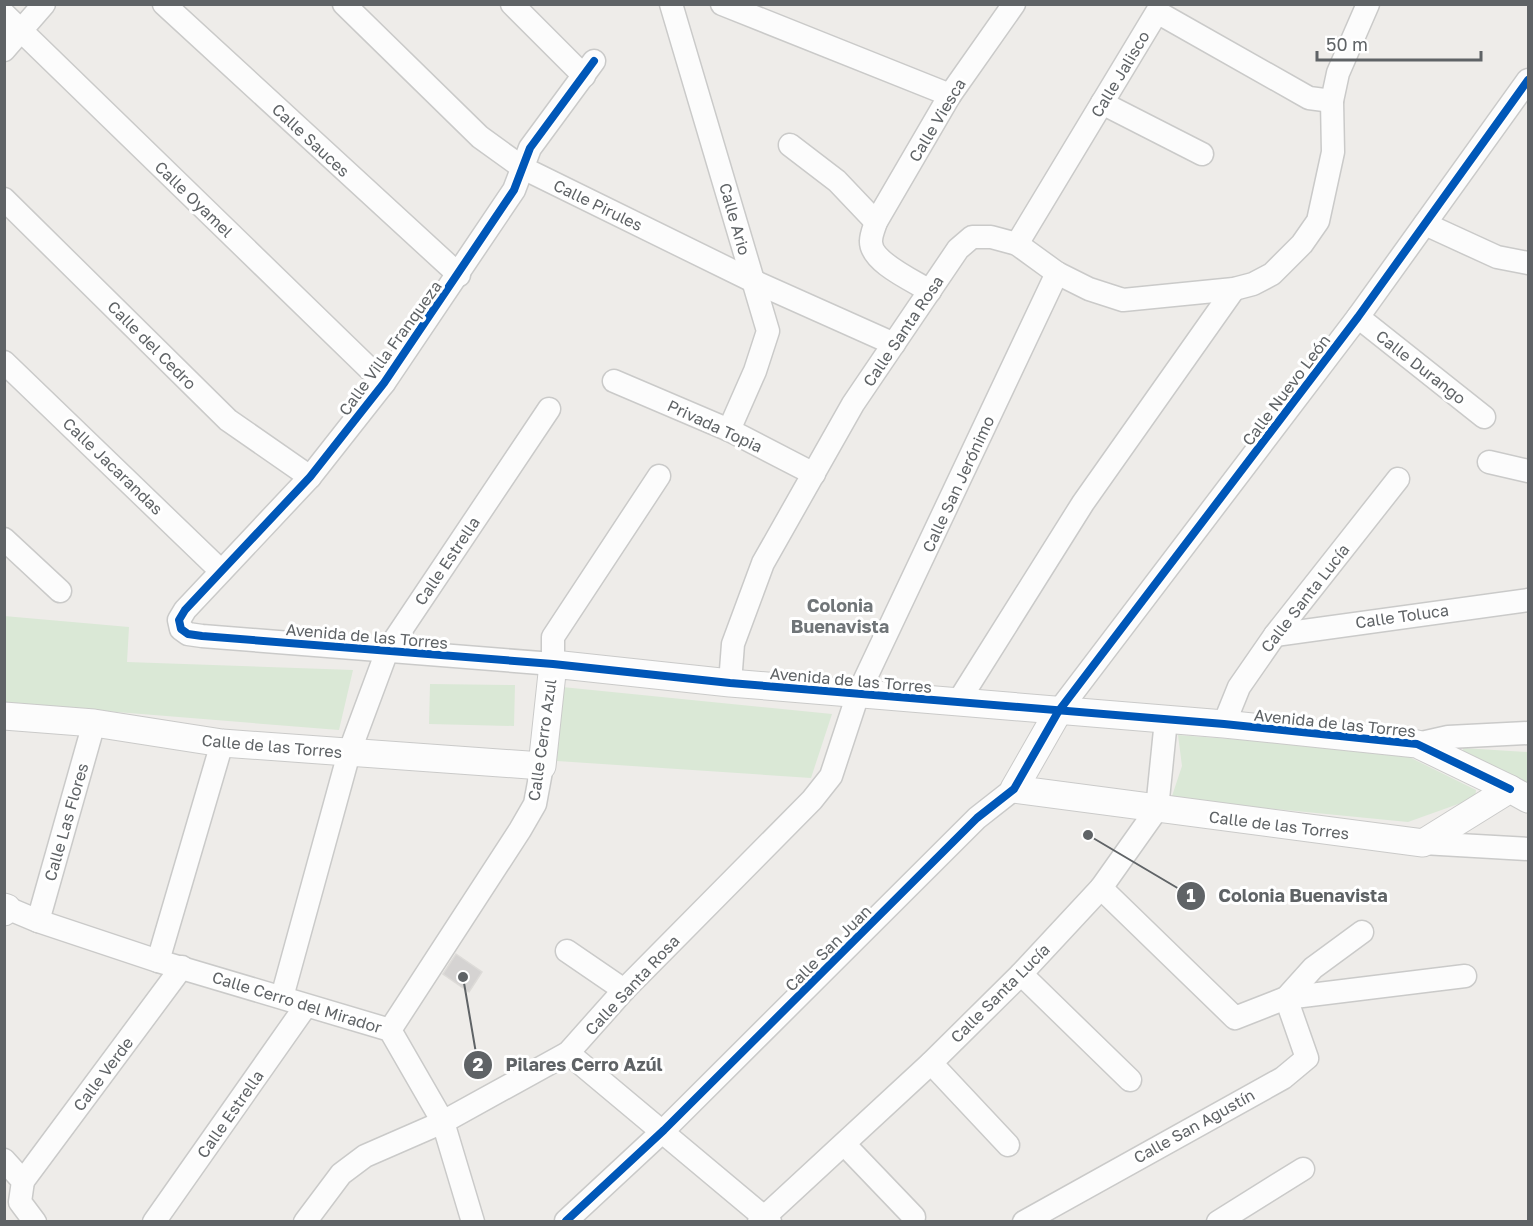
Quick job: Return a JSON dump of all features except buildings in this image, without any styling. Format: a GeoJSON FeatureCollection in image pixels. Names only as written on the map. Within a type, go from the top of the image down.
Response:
{"type":"FeatureCollection","features":[{"type":"Feature","properties":{"kind":"street"},"geometry":{"type":"LineString","coordinates":[[4,51],[44,4]]}},
{"type":"Feature","properties":{"kind":"street","name":"Calle Sauces"},"geometry":{"type":"LineString","coordinates":[[164,4],[459,275]]}},
{"type":"Feature","properties":{"kind":"street","name":"Calle Pirules"},"geometry":{"type":"LineString","coordinates":[[344,4],[480,137],[523,168],[753,281],[894,344]]}},
{"type":"Feature","properties":{"kind":"street","name":"Calle Villa Franqueza"},"geometry":{"type":"LineString","coordinates":[[181,629],[179,620],[185,610],[310,477],[384,383],[459,275],[514,189],[530,148],[589,69],[512,4]]}},
{"type":"Feature","properties":{"kind":"street","name":"Calle Ario"},"geometry":{"type":"LineString","coordinates":[[670,4],[768,331],[756,371],[729,430]]}},
{"type":"Feature","properties":{"kind":"street"},"geometry":{"type":"LineString","coordinates":[[722,4],[950,94]]}},
{"type":"Feature","properties":{"kind":"street","name":"Calle Viesca"},"geometry":{"type":"LineString","coordinates":[[873,232],[950,94],[1014,4]]}},
{"type":"Feature","properties":{"kind":"street","name":"Calle Santa Rosa"},"geometry":{"type":"LineString","coordinates":[[730,683],[733,644],[763,563],[854,404],[958,249],[972,237],[991,237],[1017,244],[1057,273],[1089,289],[1123,300],[1234,289],[1253,284],[1272,274],[1302,244],[1318,221],[1333,152],[1332,101],[1338,73],[1368,4]]}},
{"type":"Feature","properties":{"kind":"street","name":"Calle Jalisco"},"geometry":{"type":"LineString","coordinates":[[1017,244],[1102,103],[1153,8],[1309,98],[1332,101]]}},
{"type":"Feature","properties":{"kind":"street","name":"Calle Oyamel"},"geometry":{"type":"LineString","coordinates":[[4,14],[384,383]]}},
{"type":"Feature","properties":{"kind":"street","name":"Calle Nuevo León"},"geometry":{"type":"LineString","coordinates":[[1058,712],[1358,317],[1528,80]]}},
{"type":"Feature","properties":{"kind":"street"},"geometry":{"type":"LineString","coordinates":[[1102,103],[1203,154]]}},
{"type":"Feature","properties":{"kind":"street"},"geometry":{"type":"LineString","coordinates":[[790,145],[837,181],[873,232],[873,252],[887,265],[930,291]]}},
{"type":"Feature","properties":{"kind":"street","name":"Calle del Cedro"},"geometry":{"type":"LineString","coordinates":[[4,199],[228,420],[310,477]]}},
{"type":"Feature","properties":{"kind":"street"},"geometry":{"type":"LineString","coordinates":[[1425,224],[1497,257],[1528,262]]}},
{"type":"Feature","properties":{"kind":"street","name":"Calle San Jerónimo"},"geometry":{"type":"LineString","coordinates":[[858,694],[1057,273]]}},
{"type":"Feature","properties":{"kind":"street"},"geometry":{"type":"LineString","coordinates":[[958,702],[1083,503],[1234,289]]}},
{"type":"Feature","properties":{"kind":"street","name":"Calle Durango"},"geometry":{"type":"LineString","coordinates":[[1358,317],[1484,417]]}},
{"type":"Feature","properties":{"kind":"street","name":"Calle Jacarandas"},"geometry":{"type":"LineString","coordinates":[[4,362],[221,571]]}},
{"type":"Feature","properties":{"kind":"street","name":"Privada Topia"},"geometry":{"type":"LineString","coordinates":[[614,381],[729,430],[814,474]]}},
{"type":"Feature","properties":{"kind":"street","name":"Calle Estrella"},"geometry":{"type":"LineString","coordinates":[[282,997],[349,753],[387,651],[549,409]]}},
{"type":"Feature","properties":{"kind":"street"},"geometry":{"type":"LineString","coordinates":[[1489,462],[1528,471]]}},
{"type":"Feature","properties":{"kind":"street","name":"Calle Cerro Azul"},"geometry":{"type":"LineString","coordinates":[[390,1030],[535,804],[542,765],[553,664],[553,638],[562,620],[659,476]]}},
{"type":"Feature","properties":{"kind":"street","name":"Calle Santa Lucía"},"geometry":{"type":"LineString","coordinates":[[1224,724],[1239,687],[1275,635],[1398,479]]}},
{"type":"Feature","properties":{"kind":"street"},"geometry":{"type":"LineString","coordinates":[[4,539],[60,591]]}},
{"type":"Feature","properties":{"kind":"street","name":"Calle Toluca"},"geometry":{"type":"LineString","coordinates":[[1275,635],[1528,600]]}},
{"type":"Feature","properties":{"kind":"street","name":"Avenida de las Torres"},"geometry":{"type":"LineString","coordinates":[[181,629],[188,634],[202,636],[553,664],[730,683],[1224,724],[1417,744],[1448,737],[1528,733]]}},
{"type":"Feature","properties":{"kind":"street","name":"Calle Santa Rosa"},"geometry":{"type":"LineString","coordinates":[[305,1221],[341,1174],[365,1156],[443,1122],[568,1053],[624,990],[812,800],[831,776],[858,694]]}},
{"type":"Feature","properties":{"kind":"street"},"geometry":{"type":"LineString","coordinates":[[1014,789],[1058,712]]}},
{"type":"Feature","properties":{"kind":"street","name":"Calle de las Torres"},"geometry":{"type":"LineString","coordinates":[[4,716],[94,723],[222,743],[542,765]]}},
{"type":"Feature","properties":{"kind":"street","name":"Calle Santa Lucía"},"geometry":{"type":"LineString","coordinates":[[764,1220],[931,1063],[1021,974],[1101,888],[1157,809],[1166,720]]}},
{"type":"Feature","properties":{"kind":"street","name":"Calle Las Flores"},"geometry":{"type":"LineString","coordinates":[[38,921],[94,723]]}},
{"type":"Feature","properties":{"kind":"street"},"geometry":{"type":"LineString","coordinates":[[158,961],[222,743]]}},
{"type":"Feature","properties":{"kind":"street","name":"Avenida de las Torres"},"geometry":{"type":"LineString","coordinates":[[1417,744],[1519,794]]}},
{"type":"Feature","properties":{"kind":"street","name":"Calle de las Torres"},"geometry":{"type":"LineString","coordinates":[[1014,789],[1423,843]]}},
{"type":"Feature","properties":{"kind":"street","name":"Calle San Juan"},"geometry":{"type":"LineString","coordinates":[[664,1130],[977,818],[1014,789]]}},
{"type":"Feature","properties":{"kind":"street"},"geometry":{"type":"LineString","coordinates":[[1423,843],[1519,794]]}},
{"type":"Feature","properties":{"kind":"street"},"geometry":{"type":"LineString","coordinates":[[1423,843],[1528,849]]}},
{"type":"Feature","properties":{"kind":"street"},"geometry":{"type":"LineString","coordinates":[[1101,888],[1235,1018],[1286,998],[1465,976]]}},
{"type":"Feature","properties":{"kind":"street","name":"Calle Cerro del Mirador"},"geometry":{"type":"LineString","coordinates":[[5,909],[158,961],[390,1030],[443,1122],[473,1221]]}},
{"type":"Feature","properties":{"kind":"street"},"geometry":{"type":"LineString","coordinates":[[1286,998],[1313,968],[1362,932]]}},
{"type":"Feature","properties":{"kind":"street"},"geometry":{"type":"LineString","coordinates":[[567,951],[624,990]]}},
{"type":"Feature","properties":{"kind":"street","name":"Calle Verde"},"geometry":{"type":"LineString","coordinates":[[23,1181],[182,967]]}},
{"type":"Feature","properties":{"kind":"street"},"geometry":{"type":"LineString","coordinates":[[1021,974],[1130,1080]]}},
{"type":"Feature","properties":{"kind":"street","name":"Calle San Agustín"},"geometry":{"type":"LineString","coordinates":[[1024,1221],[1282,1078],[1307,1058],[1286,998]]}},
{"type":"Feature","properties":{"kind":"street","name":"Calle Estrella"},"geometry":{"type":"LineString","coordinates":[[154,1221],[305,1006]]}},
{"type":"Feature","properties":{"kind":"street"},"geometry":{"type":"LineString","coordinates":[[568,1053],[664,1130],[764,1220]]}},
{"type":"Feature","properties":{"kind":"street"},"geometry":{"type":"LineString","coordinates":[[931,1063],[1008,1145]]}},
{"type":"Feature","properties":{"kind":"street"},"geometry":{"type":"LineString","coordinates":[[566,1221],[664,1130]]}},
{"type":"Feature","properties":{"kind":"street"},"geometry":{"type":"LineString","coordinates":[[845,1145],[914,1217]]}},
{"type":"Feature","properties":{"kind":"street"},"geometry":{"type":"LineString","coordinates":[[4,1160],[23,1181],[20,1202],[34,1221]]}},
{"type":"Feature","properties":{"kind":"street"},"geometry":{"type":"LineString","coordinates":[[1218,1221],[1303,1169]]}},
{"type":"Feature","properties":{"kind":"street"},"geometry":{"type":"LineString","coordinates":[[322,1198],[328,1221]]}},
{"type":"Feature","properties":{"kind":"green space"},"geometry":{"type":"Polygon","coordinates":[[[4,616],[129,627],[127,662],[353,670],[339,730],[5,703],[4,616]]]}},
{"type":"Feature","properties":{"kind":"green space"},"geometry":{"type":"Polygon","coordinates":[[[430,684],[515,685],[514,726],[429,724],[430,684]]]}},
{"type":"Feature","properties":{"kind":"green space"},"geometry":{"type":"Polygon","coordinates":[[[562,687],[832,714],[811,778],[557,761],[562,687]]]}},
{"type":"Feature","properties":{"kind":"green space"},"geometry":{"type":"Polygon","coordinates":[[[1178,735],[1399,752],[1476,790],[1475,798],[1408,822],[1171,799],[1182,766],[1178,735]]]}},
{"type":"Feature","properties":{"kind":"green space"},"geometry":{"type":"Polygon","coordinates":[[[1463,748],[1528,752],[1528,790],[1464,759],[1463,748]]]}},
{"type":"Feature","properties":{"kind":"cycle path"},"geometry":{"type":"LineString","coordinates":[[594,61],[530,148],[514,190],[384,383],[310,477],[185,610],[179,620],[181,629],[188,634],[202,636],[553,664],[730,683],[1224,724],[1417,744],[1510,789]]}},
{"type":"Feature","properties":{"kind":"cycle path"},"geometry":{"type":"LineString","coordinates":[[566,1221],[664,1130],[977,818],[1014,789],[1058,712],[1358,317],[1528,80]]}},
{"type":"Feature","properties":{"kind":"place","name":"Colonia Buenavista"},"geometry":{"type":"Point","coordinates":[1088,835]}},
{"type":"Feature","properties":{"kind":"place","name":"Pilares Cerro Azúl"},"geometry":{"type":"Point","coordinates":[463,977]}},
{"type":"Feature","properties":{"kind":"district","name":"Colonia Buenavista"},"geometry":{"type":"Point","coordinates":[840,616]}}]}
